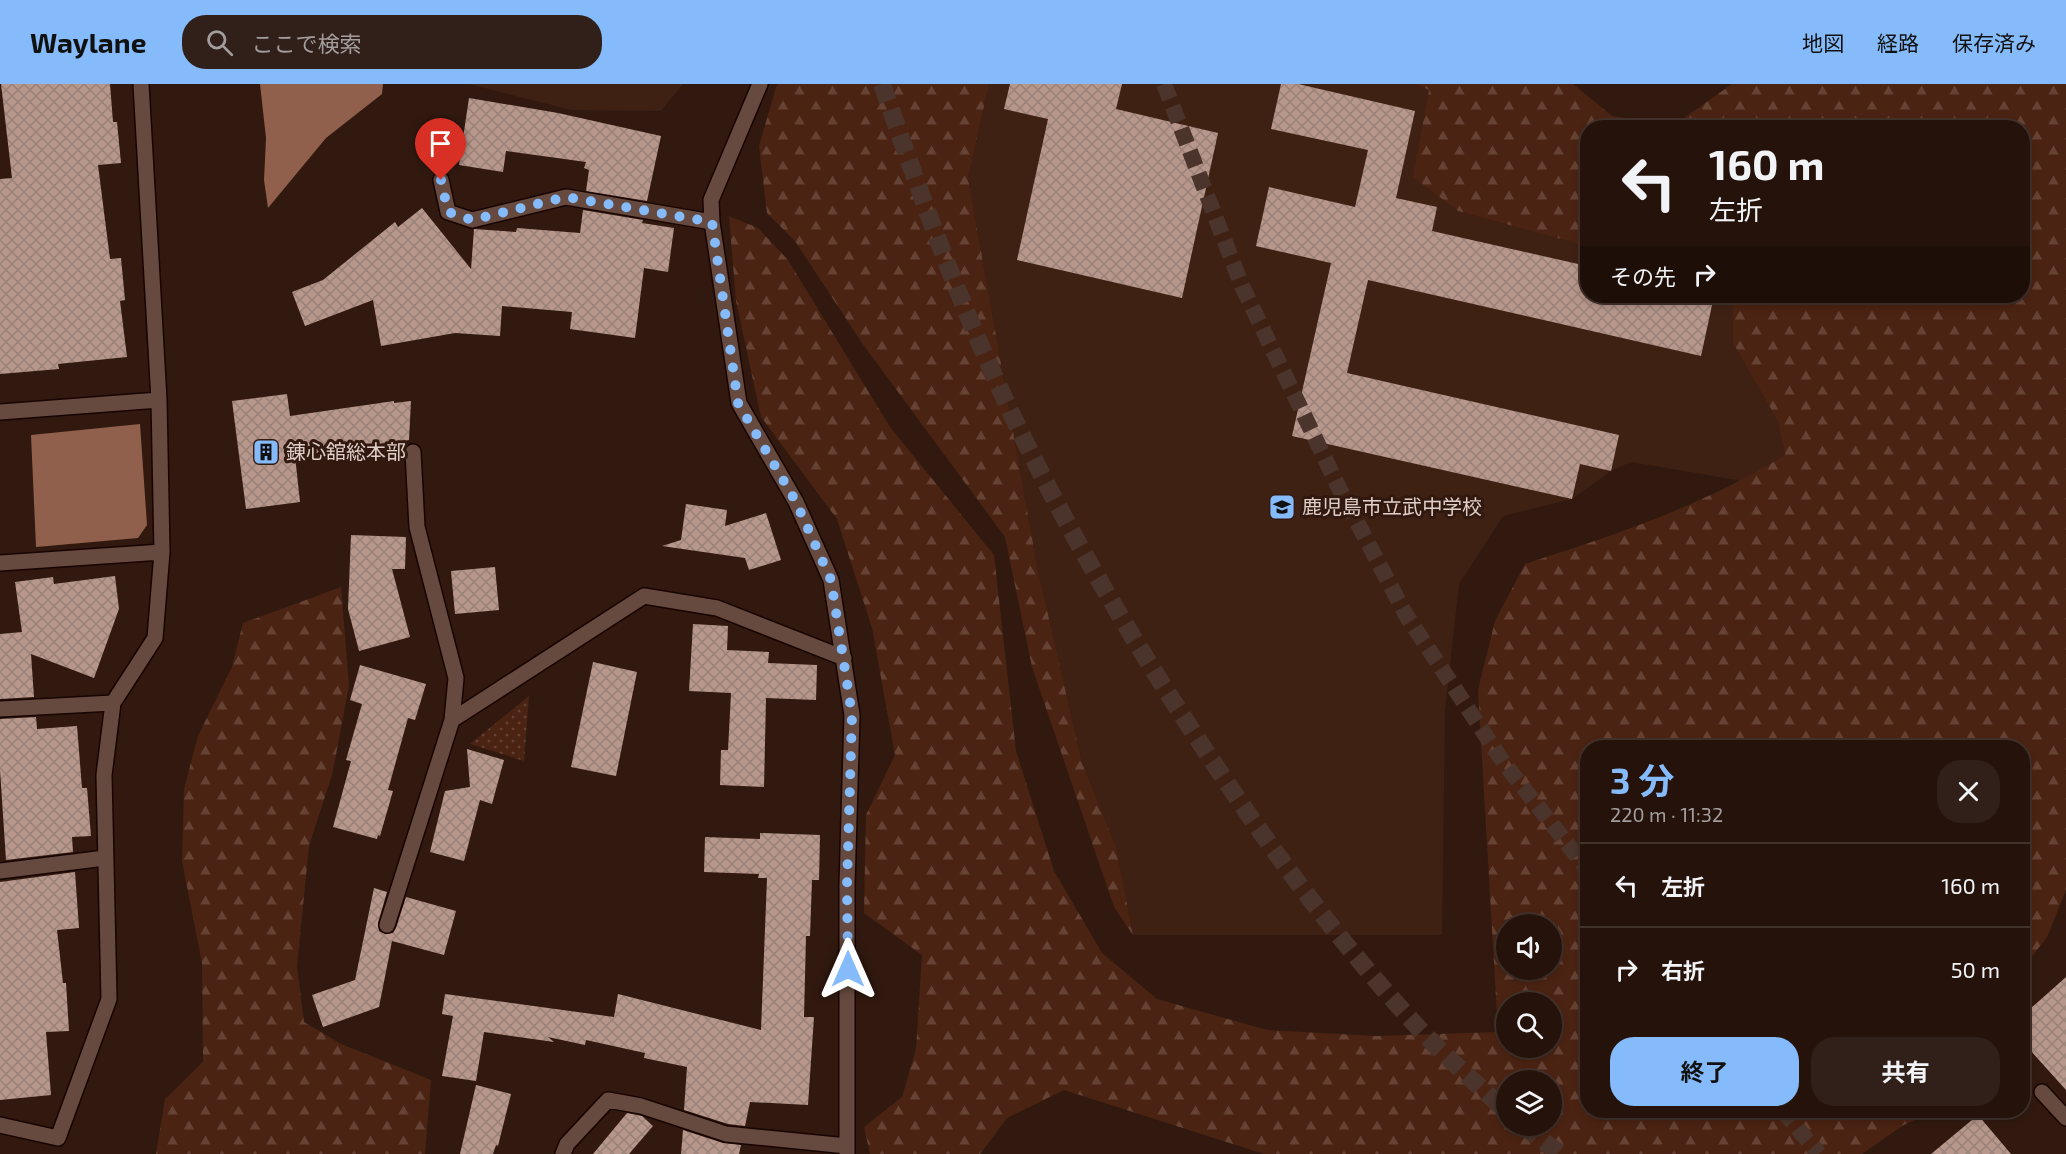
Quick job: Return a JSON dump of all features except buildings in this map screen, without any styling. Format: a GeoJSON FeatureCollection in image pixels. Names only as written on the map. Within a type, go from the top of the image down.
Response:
{"type":"FeatureCollection","features":[{"type":"Feature","properties":{"kind":"street"},"geometry":{"type":"LineString","coordinates":[[0,1125],[58,1138],[109,999],[104,775],[113,703],[155,638],[162,552],[159,400],[141,84]]}},
{"type":"Feature","properties":{"kind":"street"},"geometry":{"type":"LineString","coordinates":[[563,1154],[567,1144],[608,1100],[641,1106],[726,1134],[847,1150],[847,885],[852,715],[844,658],[831,580],[796,502],[738,403],[712,222],[711,200],[760,84]]}},
{"type":"Feature","properties":{"kind":"street"},"geometry":{"type":"LineString","coordinates":[[441,180],[448,212],[472,220],[566,197],[712,222]]}},
{"type":"Feature","properties":{"kind":"street"},"geometry":{"type":"LineString","coordinates":[[0,412],[159,400]]}},
{"type":"Feature","properties":{"kind":"street"},"geometry":{"type":"LineString","coordinates":[[387,925],[452,720],[456,678],[417,527],[412,452]]}},
{"type":"Feature","properties":{"kind":"street"},"geometry":{"type":"LineString","coordinates":[[0,563],[162,552]]}},
{"type":"Feature","properties":{"kind":"street"},"geometry":{"type":"LineString","coordinates":[[452,720],[644,596],[717,608],[844,658]]}},
{"type":"Feature","properties":{"kind":"street"},"geometry":{"type":"LineString","coordinates":[[0,709],[113,703]]}},
{"type":"Feature","properties":{"kind":"street"},"geometry":{"type":"LineString","coordinates":[[0,872],[105,858]]}},
{"type":"Feature","properties":{"kind":"street"},"geometry":{"type":"LineString","coordinates":[[2042,1092],[2066,1118]]}},
{"type":"Feature","properties":{"kind":"shaded area"},"geometry":{"type":"Polygon","coordinates":[[[260,84],[383,84],[382,94],[326,138],[268,208],[264,180],[266,138],[260,84]]]}},
{"type":"Feature","properties":{"kind":"shaded area"},"geometry":{"type":"Polygon","coordinates":[[[469,84],[683,84],[661,111],[571,110],[469,84]]]}},
{"type":"Feature","properties":{"kind":"shaded area","name":"鹿児島市立武中学校"},"geometry":{"type":"Polygon","coordinates":[[[989,84],[1415,84],[1429,90],[1413,177],[1458,211],[1580,244],[1580,303],[1732,303],[1733,343],[1778,421],[1785,455],[1743,481],[1631,462],[1611,471],[1572,499],[1503,516],[1459,584],[1445,710],[1442,935],[1133,935],[1116,847],[1082,763],[1037,566],[968,178],[989,84]]]}},
{"type":"Feature","properties":{"kind":"shaded area"},"geometry":{"type":"Polygon","coordinates":[[[140,424],[147,525],[138,538],[36,547],[31,435],[140,424]]]}},
{"type":"Feature","properties":{"kind":"green space"},"geometry":{"type":"Polygon","coordinates":[[[777,84],[989,84],[968,178],[1037,566],[1082,763],[1116,847],[1133,935],[1114,907],[1032,667],[1005,537],[862,343],[795,241],[767,213],[759,146],[777,84]]]}},
{"type":"Feature","properties":{"kind":"green space"},"geometry":{"type":"Polygon","coordinates":[[[1415,84],[1573,84],[1612,116],[1640,120],[1580,120],[1580,244],[1458,211],[1413,177],[1429,90],[1415,84]]]}},
{"type":"Feature","properties":{"kind":"green space"},"geometry":{"type":"Polygon","coordinates":[[[1732,84],[2066,84],[2066,890],[2047,937],[2030,959],[2030,740],[1580,740],[1580,1118],[1918,1118],[1902,1126],[1862,1154],[1264,1154],[1064,1090],[1007,1118],[980,1154],[870,1154],[864,1127],[902,1097],[916,1049],[922,955],[864,913],[866,815],[895,755],[872,628],[837,519],[761,417],[736,301],[729,216],[758,228],[788,260],[890,427],[994,555],[1016,751],[1054,871],[1102,953],[1157,999],[1267,1030],[1376,1036],[1496,1032],[1496,1058],[1562,1058],[1562,992],[1496,992],[1496,998],[1478,690],[1495,621],[1525,564],[1626,530],[1691,504],[1755,473],[1785,455],[1778,421],[1733,343],[1732,303],[2030,303],[2030,120],[1681,120],[1732,84]]]}},
{"type":"Feature","properties":{"kind":"green space"},"geometry":{"type":"Polygon","coordinates":[[[341,587],[349,686],[332,775],[309,846],[297,966],[304,1022],[341,1044],[431,1080],[425,1154],[156,1154],[165,1099],[203,1062],[202,963],[182,861],[184,789],[198,736],[232,667],[243,623],[341,587]]]}},
{"type":"Feature","properties":{"kind":"green space"},"geometry":{"type":"Polygon","coordinates":[[[529,696],[524,761],[470,744],[529,696]]]}},
{"type":"Feature","properties":{"kind":"tunnel"},"geometry":{"type":"LineString","coordinates":[[882,84],[950,271],[996,380],[1065,519],[1143,654],[1249,814],[1327,921],[1424,1034],[1496,1102]]}},
{"type":"Feature","properties":{"kind":"tunnel"},"geometry":{"type":"LineString","coordinates":[[1164,84],[1242,286],[1340,490],[1406,615],[1504,763],[1580,860]]}},
{"type":"Feature","properties":{"kind":"tunnel"},"geometry":{"type":"LineString","coordinates":[[1789,1118],[1819,1154]]}},
{"type":"Feature","properties":{"kind":"tunnel"},"geometry":{"type":"LineString","coordinates":[[1537,1136],[1560,1154]]}},
{"type":"Feature","properties":{"kind":"place","name":"錬心舘総本部"},"geometry":{"type":"Point","coordinates":[266,452]}},
{"type":"Feature","properties":{"kind":"place","name":"鹿児島市立武中学校"},"geometry":{"type":"Point","coordinates":[1282,507]}},
{"type":"Feature","properties":{"kind":"route"},"geometry":{"type":"LineString","coordinates":[[441,180],[448,212],[472,220],[566,197],[712,222],[738,403],[796,502],[831,580],[852,715],[847,885],[848,969]]}}]}
